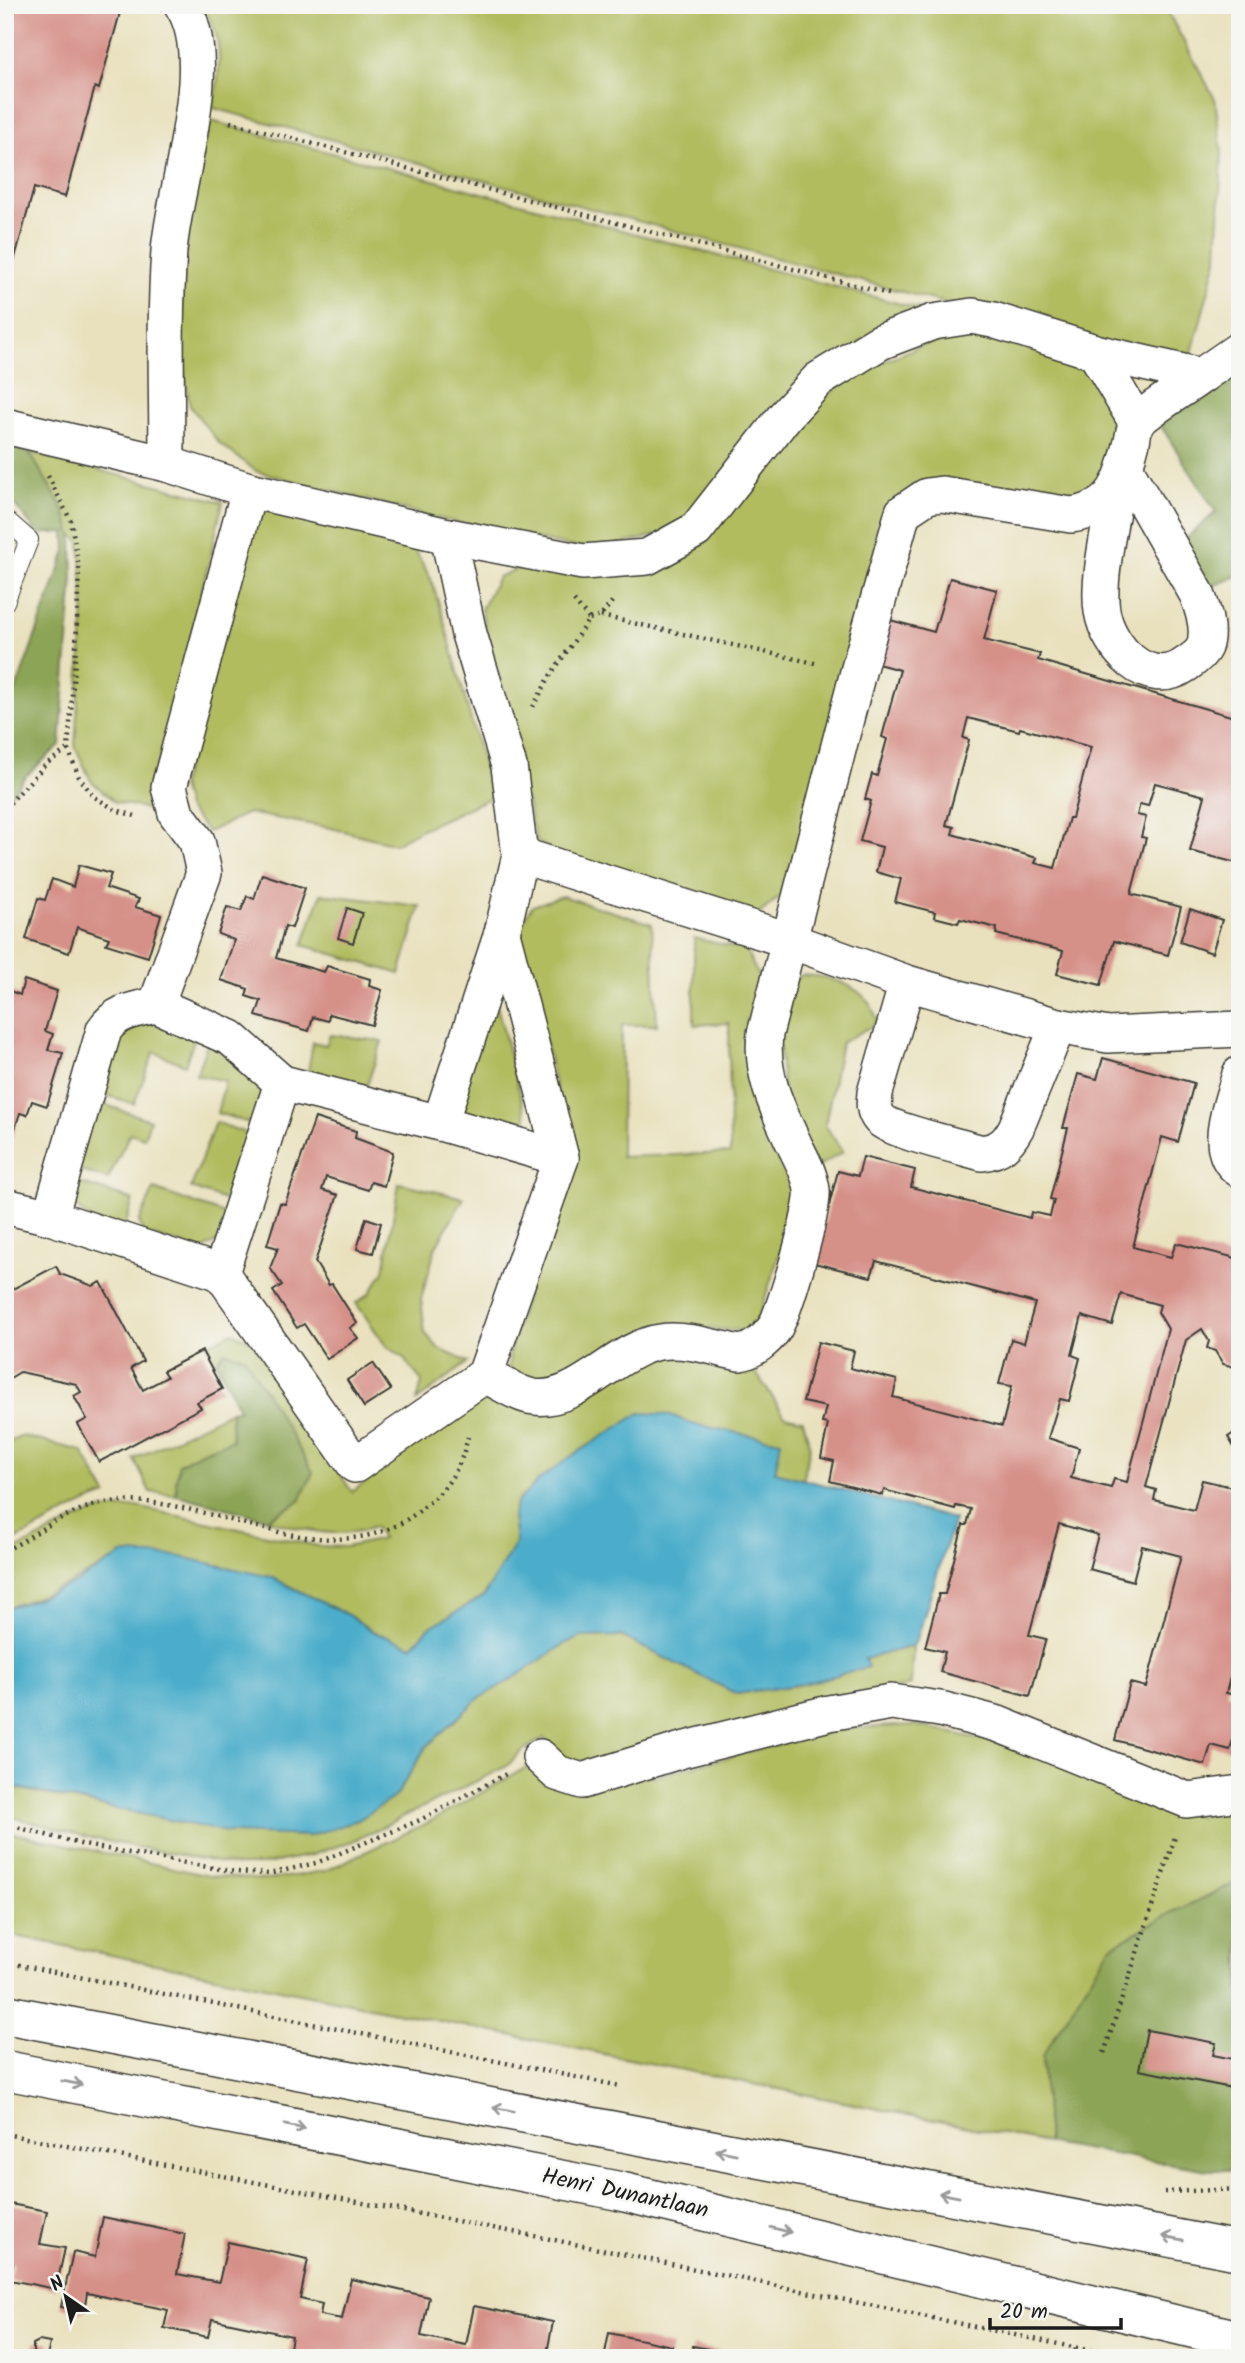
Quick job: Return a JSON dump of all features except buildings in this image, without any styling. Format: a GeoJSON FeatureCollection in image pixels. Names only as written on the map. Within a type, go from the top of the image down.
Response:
{"type":"FeatureCollection","features":[{"type":"Feature","properties":{"kind":"main road"},"geometry":{"type":"LineString","coordinates":[[5,2014],[1240,2251]]}},
{"type":"Feature","properties":{"kind":"main road","name":"Henri Dunantlaan"},"geometry":{"type":"LineString","coordinates":[[5,2070],[619,2191],[1240,2340]]}},
{"type":"Feature","properties":{"kind":"street"},"geometry":{"type":"LineString","coordinates":[[167,464],[169,249],[192,112],[196,58],[187,13],[181,5]]}},
{"type":"Feature","properties":{"kind":"street"},"geometry":{"type":"LineString","coordinates":[[14,428],[167,464],[249,490],[448,536],[583,562],[647,557],[696,530],[785,416],[818,380],[880,342],[933,322],[972,316],[993,320],[1095,352],[1201,376]]}},
{"type":"Feature","properties":{"kind":"street"},"geometry":{"type":"LineString","coordinates":[[1120,481],[1197,594],[1205,616],[1203,648],[1193,659],[1169,673],[1144,669],[1132,662],[1115,645],[1107,632],[1101,590],[1120,481],[1137,423],[1240,349]]}},
{"type":"Feature","properties":{"kind":"street"},"geometry":{"type":"LineString","coordinates":[[1095,352],[1137,423]]}},
{"type":"Feature","properties":{"kind":"street"},"geometry":{"type":"LineString","coordinates":[[485,1375],[533,1397],[551,1397],[575,1387],[636,1349],[676,1340],[740,1353],[748,1352],[776,1327],[810,1220],[813,1194],[805,1165],[778,1109],[765,1069],[763,1051],[788,940],[897,526],[903,512],[914,504],[927,496],[942,494],[1071,515],[1085,513],[1096,509],[1120,481]]}},
{"type":"Feature","properties":{"kind":"street"},"geometry":{"type":"LineString","coordinates":[[156,1005],[204,873],[197,841],[176,813],[169,787],[174,760],[249,490]]}},
{"type":"Feature","properties":{"kind":"street"},"geometry":{"type":"LineString","coordinates":[[440,1123],[502,933],[520,855],[509,766],[469,634],[448,536]]}},
{"type":"Feature","properties":{"kind":"street"},"geometry":{"type":"LineString","coordinates":[[520,855],[788,940],[907,983],[1058,1026],[1108,1035],[1240,1029]]}},
{"type":"Feature","properties":{"kind":"street"},"geometry":{"type":"LineString","coordinates":[[5,1206],[50,1217],[221,1273],[355,1465],[485,1375],[561,1158],[502,933]]}},
{"type":"Feature","properties":{"kind":"street"},"geometry":{"type":"LineString","coordinates":[[907,983],[875,1093],[874,1110],[882,1121],[896,1128],[982,1153],[996,1151],[1008,1143],[1058,1026]]}},
{"type":"Feature","properties":{"kind":"street"},"geometry":{"type":"LineString","coordinates":[[50,1217],[104,1030],[111,1019],[123,1012],[156,1005],[231,1038],[282,1083],[440,1123],[561,1158]]}},
{"type":"Feature","properties":{"kind":"street"},"geometry":{"type":"LineString","coordinates":[[1240,1074],[1224,1134],[1228,1155],[1240,1170]]}},
{"type":"Feature","properties":{"kind":"street"},"geometry":{"type":"LineString","coordinates":[[221,1273],[282,1083]]}},
{"type":"Feature","properties":{"kind":"street"},"geometry":{"type":"LineString","coordinates":[[540,1757],[557,1773],[582,1781],[695,1746],[829,1713],[891,1702],[940,1709],[998,1724],[1187,1800],[1240,1793]]}},
{"type":"Feature","properties":{"kind":"lane"},"geometry":{"type":"LineString","coordinates":[[5,519],[29,540],[5,602]]}},
{"type":"Feature","properties":{"kind":"path"},"geometry":{"type":"LineString","coordinates":[[192,112],[891,295]]}},
{"type":"Feature","properties":{"kind":"path"},"geometry":{"type":"LineString","coordinates":[[14,428],[71,521],[79,568],[68,749],[79,777],[93,796],[116,810],[158,820],[176,813]]}},
{"type":"Feature","properties":{"kind":"path"},"geometry":{"type":"LineString","coordinates":[[601,616],[647,557]]}},
{"type":"Feature","properties":{"kind":"path"},"geometry":{"type":"LineString","coordinates":[[509,766],[525,722],[550,676],[589,619],[601,616],[858,672]]}},
{"type":"Feature","properties":{"kind":"path"},"geometry":{"type":"LineString","coordinates":[[5,808],[46,764],[68,749]]}},
{"type":"Feature","properties":{"kind":"path"},"geometry":{"type":"LineString","coordinates":[[5,1550],[64,1516],[93,1505],[125,1501],[160,1503],[290,1534],[339,1541],[391,1530],[416,1514],[444,1490],[462,1462],[485,1375]]}},
{"type":"Feature","properties":{"kind":"path"},"geometry":{"type":"LineString","coordinates":[[5,1824],[84,1845],[236,1872],[269,1874],[316,1863],[420,1819],[540,1757]]}},
{"type":"Feature","properties":{"kind":"path"},"geometry":{"type":"LineString","coordinates":[[1104,2053],[1187,1800]]}},
{"type":"Feature","properties":{"kind":"path"},"geometry":{"type":"LineString","coordinates":[[5,1962],[629,2088]]}},
{"type":"Feature","properties":{"kind":"path"},"geometry":{"type":"LineString","coordinates":[[5,2134],[550,2239],[1100,2353]]}},
{"type":"Feature","properties":{"kind":"path"},"geometry":{"type":"LineString","coordinates":[[1156,2192],[1240,2189]]}},
{"type":"Feature","properties":{"kind":"path"},"geometry":{"type":"LineString","coordinates":[[1075,2347],[1080,2358]]}},
{"type":"Feature","properties":{"kind":"green space"},"geometry":{"type":"Polygon","coordinates":[[[201,5],[1164,5],[1215,99],[1222,154],[1217,259],[1189,364],[952,305],[213,108],[219,67],[218,42],[201,5]]]}},
{"type":"Feature","properties":{"kind":"green space"},"geometry":{"type":"Polygon","coordinates":[[[211,121],[934,313],[861,341],[674,531],[592,551],[441,519],[256,471],[219,443],[190,406],[180,351],[183,273],[196,172],[211,121]]]}},
{"type":"Feature","properties":{"kind":"green space"},"geometry":{"type":"Polygon","coordinates":[[[983,329],[1095,368],[1122,432],[1103,488],[1056,505],[912,486],[790,888],[758,915],[557,853],[536,841],[481,609],[498,577],[519,568],[566,574],[650,565],[801,418],[854,374],[920,346],[983,329]]]}},
{"type":"Feature","properties":{"kind":"green space"},"geometry":{"type":"Polygon","coordinates":[[[1240,370],[1240,575],[1210,587],[1180,544],[1216,512],[1159,423],[1240,370]]]}},
{"type":"Feature","properties":{"kind":"green space"},"geometry":{"type":"Polygon","coordinates":[[[5,445],[29,452],[64,510],[72,535],[73,578],[60,745],[25,777],[5,802],[5,720],[66,551],[65,532],[38,534],[5,493],[5,445]]]}},
{"type":"Feature","properties":{"kind":"green space"},"geometry":{"type":"Polygon","coordinates":[[[29,452],[223,502],[175,706],[147,809],[115,802],[91,781],[75,746],[84,609],[80,542],[72,535],[64,510],[29,452]]]}},
{"type":"Feature","properties":{"kind":"green space"},"geometry":{"type":"Polygon","coordinates":[[[268,509],[411,543],[431,579],[492,797],[395,844],[331,828],[248,813],[208,832],[187,808],[181,786],[249,524],[268,509]]]}},
{"type":"Feature","properties":{"kind":"green space"},"geometry":{"type":"Polygon","coordinates":[[[321,894],[420,906],[400,974],[303,945],[321,894]]]}},
{"type":"Feature","properties":{"kind":"green space"},"geometry":{"type":"Polygon","coordinates":[[[562,896],[652,924],[657,1025],[622,1025],[621,1157],[730,1153],[729,1023],[694,1025],[694,938],[746,950],[765,990],[762,1088],[797,1201],[754,1331],[680,1327],[549,1385],[508,1376],[510,1350],[570,1146],[518,929],[532,906],[562,896]]]}},
{"type":"Feature","properties":{"kind":"green space"},"geometry":{"type":"Polygon","coordinates":[[[801,975],[838,981],[859,992],[867,1000],[877,1023],[841,1043],[825,1125],[843,1152],[815,1168],[784,1104],[776,1006],[788,985],[801,975]]]}},
{"type":"Feature","properties":{"kind":"green space"},"geometry":{"type":"Polygon","coordinates":[[[493,991],[530,1132],[465,1116],[458,1105],[493,991]]]}},
{"type":"Feature","properties":{"kind":"green space"},"geometry":{"type":"Polygon","coordinates":[[[143,1020],[196,1035],[185,1065],[154,1052],[134,1104],[97,1092],[115,1034],[143,1020]]]}},
{"type":"Feature","properties":{"kind":"green space"},"geometry":{"type":"Polygon","coordinates":[[[330,1035],[382,1041],[364,1094],[307,1078],[313,1042],[326,1045],[330,1035]]]}},
{"type":"Feature","properties":{"kind":"green space"},"geometry":{"type":"Polygon","coordinates":[[[208,1041],[251,1074],[263,1095],[256,1125],[217,1113],[225,1081],[196,1075],[208,1041]]]}},
{"type":"Feature","properties":{"kind":"green space"},"geometry":{"type":"Polygon","coordinates":[[[94,1101],[150,1120],[144,1138],[130,1133],[108,1179],[77,1170],[94,1101]]]}},
{"type":"Feature","properties":{"kind":"green space"},"geometry":{"type":"Polygon","coordinates":[[[215,1122],[257,1137],[233,1203],[191,1188],[215,1122]]]}},
{"type":"Feature","properties":{"kind":"green space"},"geometry":{"type":"Polygon","coordinates":[[[73,1181],[133,1200],[124,1230],[94,1220],[79,1210],[72,1193],[73,1181]]]}},
{"type":"Feature","properties":{"kind":"green space"},"geometry":{"type":"Polygon","coordinates":[[[399,1183],[464,1198],[436,1246],[421,1299],[425,1333],[439,1349],[468,1362],[417,1401],[422,1382],[403,1357],[386,1346],[356,1303],[370,1293],[384,1271],[399,1183]]]}},
{"type":"Feature","properties":{"kind":"green space"},"geometry":{"type":"Polygon","coordinates":[[[154,1189],[230,1216],[220,1240],[202,1250],[144,1234],[139,1222],[154,1189]]]}},
{"type":"Feature","properties":{"kind":"green space"},"geometry":{"type":"Polygon","coordinates":[[[232,1332],[252,1341],[352,1492],[474,1400],[501,1396],[639,1353],[750,1364],[785,1416],[803,1420],[810,1446],[803,1481],[775,1472],[780,1441],[692,1424],[671,1415],[539,1480],[517,1502],[513,1515],[516,1542],[484,1596],[430,1627],[412,1646],[374,1632],[348,1615],[123,1554],[66,1585],[5,1608],[5,1555],[101,1510],[137,1507],[318,1546],[346,1547],[382,1539],[375,1527],[334,1533],[294,1527],[267,1519],[300,1501],[224,1352],[216,1362],[207,1345],[232,1332]]]}},
{"type":"Feature","properties":{"kind":"green space"},"geometry":{"type":"Polygon","coordinates":[[[224,1351],[245,1357],[313,1472],[300,1501],[267,1519],[177,1495],[179,1464],[232,1440],[231,1411],[239,1409],[216,1362],[224,1351]]]}},
{"type":"Feature","properties":{"kind":"green space"},"geometry":{"type":"Polygon","coordinates":[[[231,1411],[232,1441],[201,1452],[176,1482],[177,1495],[150,1492],[134,1459],[231,1411]]]}},
{"type":"Feature","properties":{"kind":"green space"},"geometry":{"type":"Polygon","coordinates":[[[22,1436],[82,1451],[107,1495],[81,1505],[5,1544],[5,1444],[22,1436]]]}},
{"type":"Feature","properties":{"kind":"green space"},"geometry":{"type":"Polygon","coordinates":[[[581,1636],[621,1636],[737,1694],[803,1684],[867,1667],[864,1659],[913,1646],[911,1685],[585,1764],[562,1763],[544,1738],[522,1751],[506,1767],[355,1840],[312,1855],[261,1865],[233,1865],[95,1839],[5,1815],[5,1786],[231,1833],[396,1796],[426,1747],[479,1698],[581,1636]]]}},
{"type":"Feature","properties":{"kind":"green space"},"geometry":{"type":"Polygon","coordinates":[[[914,1725],[1033,1750],[1110,1786],[1199,1816],[1240,1810],[1240,1881],[1173,1912],[1042,2057],[1048,2143],[5,1934],[5,1831],[209,1876],[267,1880],[325,1871],[429,1822],[529,1766],[655,1776],[839,1729],[914,1725]]]}},
{"type":"Feature","properties":{"kind":"green space"},"geometry":{"type":"Polygon","coordinates":[[[1240,1881],[1240,2170],[1208,2170],[1048,2143],[1042,2057],[1110,1947],[1173,1912],[1240,1881]]]}},
{"type":"Feature","properties":{"kind":"water"},"geometry":{"type":"Polygon","coordinates":[[[640,1413],[671,1415],[692,1424],[781,1441],[775,1472],[954,1519],[913,1646],[865,1659],[868,1667],[803,1684],[737,1694],[621,1636],[581,1637],[566,1643],[479,1698],[426,1747],[396,1796],[358,1820],[309,1836],[231,1833],[5,1785],[5,1608],[34,1600],[75,1583],[123,1554],[177,1556],[271,1577],[348,1615],[374,1632],[412,1646],[430,1627],[484,1596],[516,1542],[513,1515],[517,1502],[539,1480],[570,1457],[640,1413]]]}}]}
